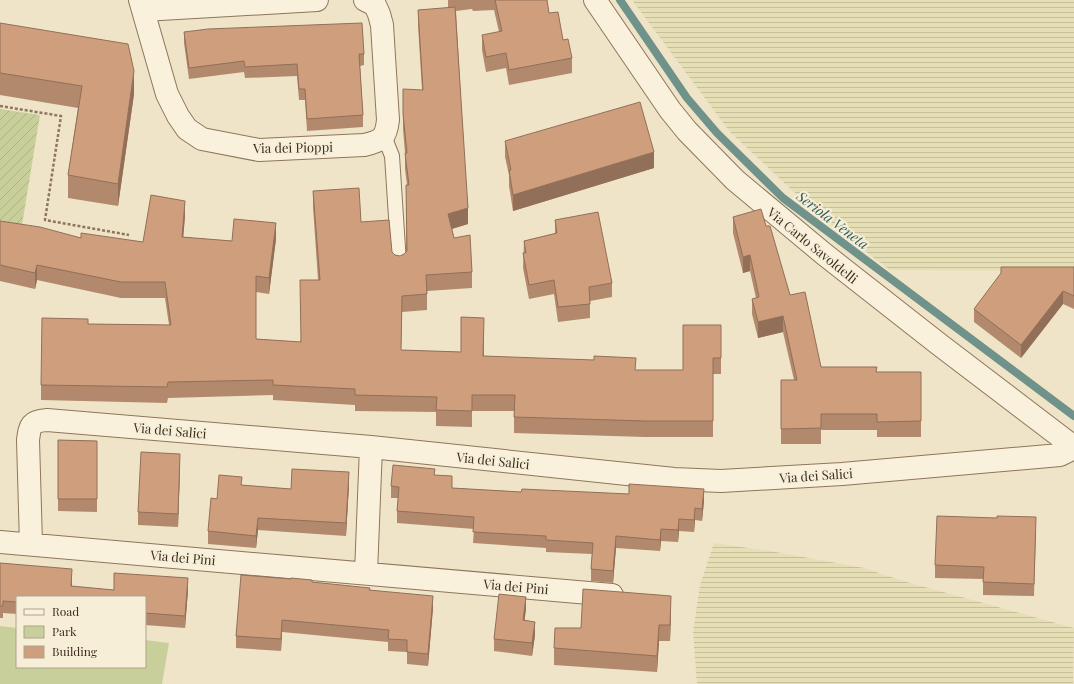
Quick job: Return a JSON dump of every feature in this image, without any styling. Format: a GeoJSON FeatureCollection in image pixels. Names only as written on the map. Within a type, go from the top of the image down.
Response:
{"type":"FeatureCollection","features":[{"type":"Feature","properties":{"kind":"street","name":"Via dei Pioppi"},"geometry":{"type":"LineString","coordinates":[[317,0],[142,5],[167,94],[178,116],[187,129],[202,139],[259,150],[364,145],[377,142],[384,136]]}},
{"type":"Feature","properties":{"kind":"street"},"geometry":{"type":"LineString","coordinates":[[365,0],[375,5],[382,25],[388,120],[384,136]]}},
{"type":"Feature","properties":{"kind":"street","name":"Via Carlo Savoldelli"},"geometry":{"type":"LineString","coordinates":[[595,0],[670,110],[687,131],[735,180],[824,254],[1073,447]]}},
{"type":"Feature","properties":{"kind":"street","name":"Via dei Salici"},"geometry":{"type":"LineString","coordinates":[[31,544],[28,440],[30,429],[33,423],[37,420],[371,447],[674,479],[721,481],[842,474],[1060,455],[1073,447]]}},
{"type":"Feature","properties":{"kind":"street"},"geometry":{"type":"LineString","coordinates":[[366,573],[371,447]]}},
{"type":"Feature","properties":{"kind":"street","name":"Via dei Pini"},"geometry":{"type":"LineString","coordinates":[[0,542],[634,597]]}},
{"type":"Feature","properties":{"kind":"lane"},"geometry":{"type":"LineString","coordinates":[[384,136],[392,156],[398,263]]}},
{"type":"Feature","properties":{"kind":"path"},"geometry":{"type":"LineString","coordinates":[[0,106],[61,116],[44,220],[129,234]]}},
{"type":"Feature","properties":{"kind":"shaded area"},"geometry":{"type":"Polygon","coordinates":[[[632,0],[1074,0],[1074,271],[890,270],[822,218],[730,132],[632,0]]]}},
{"type":"Feature","properties":{"kind":"shaded area"},"geometry":{"type":"Polygon","coordinates":[[[714,543],[770,551],[864,568],[903,581],[1074,628],[1073,684],[697,684],[693,632],[700,585],[714,543]]]}},
{"type":"Feature","properties":{"kind":"green space"},"geometry":{"type":"Polygon","coordinates":[[[0,109],[40,115],[21,231],[0,227],[0,109]]]}},
{"type":"Feature","properties":{"kind":"green space"},"geometry":{"type":"Polygon","coordinates":[[[0,626],[16,628],[16,668],[146,668],[146,640],[169,643],[162,684],[0,684],[0,626]]]}},
{"type":"Feature","properties":{"kind":"building"},"geometry":{"type":"Polygon","coordinates":[[[495,0],[547,0],[549,13],[558,12],[563,40],[568,39],[572,58],[509,70],[506,53],[486,57],[482,35],[502,31],[495,0]]]}},
{"type":"Feature","properties":{"kind":"building"},"geometry":{"type":"Polygon","coordinates":[[[455,7],[468,208],[448,214],[454,238],[470,235],[472,272],[426,275],[427,294],[402,296],[401,350],[461,352],[461,317],[484,318],[483,356],[594,360],[594,356],[636,358],[635,370],[683,370],[683,325],[721,325],[721,358],[713,358],[713,421],[645,421],[514,417],[515,395],[472,395],[472,411],[436,410],[437,397],[355,395],[355,389],[273,385],[273,380],[168,382],[167,387],[41,385],[42,318],[88,319],[88,324],[171,325],[165,282],[121,282],[37,265],[35,273],[0,265],[0,221],[40,227],[81,238],[81,233],[143,242],[151,195],[185,201],[182,237],[232,241],[234,219],[276,223],[269,278],[256,276],[256,339],[301,342],[300,280],[320,280],[313,191],[359,188],[361,222],[389,220],[392,252],[395,255],[400,256],[407,251],[406,185],[409,185],[405,153],[407,153],[403,114],[403,89],[423,90],[418,10],[455,7]]]}},
{"type":"Feature","properties":{"kind":"building"},"geometry":{"type":"Polygon","coordinates":[[[0,23],[128,44],[134,71],[118,184],[68,175],[82,86],[0,73],[0,23]]]}},
{"type":"Feature","properties":{"kind":"building"},"geometry":{"type":"Polygon","coordinates":[[[362,23],[364,54],[359,54],[363,115],[307,119],[305,89],[299,89],[297,64],[245,67],[244,61],[189,68],[184,32],[208,29],[362,23]]]}},
{"type":"Feature","properties":{"kind":"building"},"geometry":{"type":"Polygon","coordinates":[[[640,102],[654,152],[513,195],[509,170],[511,170],[505,141],[640,102]]]}},
{"type":"Feature","properties":{"kind":"building"},"geometry":{"type":"Polygon","coordinates":[[[761,209],[766,226],[770,226],[790,295],[805,292],[821,367],[877,367],[876,372],[921,372],[921,421],[877,422],[877,414],[821,414],[821,428],[781,429],[781,380],[797,380],[783,316],[758,322],[752,299],[759,297],[750,255],[743,257],[733,217],[761,209]]]}},
{"type":"Feature","properties":{"kind":"building"},"geometry":{"type":"Polygon","coordinates":[[[598,212],[612,283],[589,287],[590,304],[558,307],[554,280],[529,285],[523,253],[526,253],[524,241],[557,233],[555,220],[598,212]]]}},
{"type":"Feature","properties":{"kind":"building"},"geometry":{"type":"Polygon","coordinates":[[[1001,267],[1074,267],[1074,296],[1063,291],[1021,345],[974,309],[1001,273],[1001,267]]]}},
{"type":"Feature","properties":{"kind":"building"},"geometry":{"type":"Polygon","coordinates":[[[58,440],[97,441],[97,499],[58,499],[58,440]]]}},
{"type":"Feature","properties":{"kind":"building"},"geometry":{"type":"Polygon","coordinates":[[[141,452],[180,454],[178,514],[138,512],[141,452]]]}},
{"type":"Feature","properties":{"kind":"building"},"geometry":{"type":"Polygon","coordinates":[[[393,465],[435,469],[434,475],[452,476],[452,488],[521,492],[522,489],[629,494],[629,484],[704,489],[702,509],[695,508],[694,520],[679,519],[678,530],[661,529],[660,540],[616,536],[613,571],[591,569],[593,543],[546,540],[546,536],[473,532],[474,517],[397,511],[399,487],[391,486],[393,465]]]}},
{"type":"Feature","properties":{"kind":"building"},"geometry":{"type":"Polygon","coordinates":[[[292,469],[349,472],[346,523],[258,518],[256,536],[208,531],[211,498],[217,499],[219,475],[242,477],[241,485],[291,489],[292,469]]]}},
{"type":"Feature","properties":{"kind":"building"},"geometry":{"type":"Polygon","coordinates":[[[937,516],[997,518],[997,516],[1036,517],[1034,584],[983,582],[984,567],[935,565],[937,516]]]}},
{"type":"Feature","properties":{"kind":"building"},"geometry":{"type":"Polygon","coordinates":[[[0,563],[72,569],[71,586],[114,590],[114,573],[188,578],[185,616],[146,613],[146,596],[16,596],[16,602],[3,601],[3,606],[0,606],[0,563]]]}},
{"type":"Feature","properties":{"kind":"building"},"geometry":{"type":"Polygon","coordinates":[[[241,575],[312,580],[312,582],[370,588],[369,590],[433,596],[428,654],[407,652],[407,640],[388,639],[389,630],[282,620],[281,639],[236,636],[241,575]]]}},
{"type":"Feature","properties":{"kind":"building"},"geometry":{"type":"Polygon","coordinates":[[[583,589],[671,596],[670,625],[659,625],[657,656],[554,648],[555,628],[581,628],[583,589]]]}},
{"type":"Feature","properties":{"kind":"building"},"geometry":{"type":"Polygon","coordinates":[[[499,594],[526,597],[523,620],[535,622],[532,643],[494,639],[499,594]]]}},
{"type":"Feature","properties":{"kind":"waterway","name":"Seriola Veneta"},"geometry":{"type":"LineString","coordinates":[[620,0],[687,98],[717,133],[783,198],[1074,416]]}}]}
